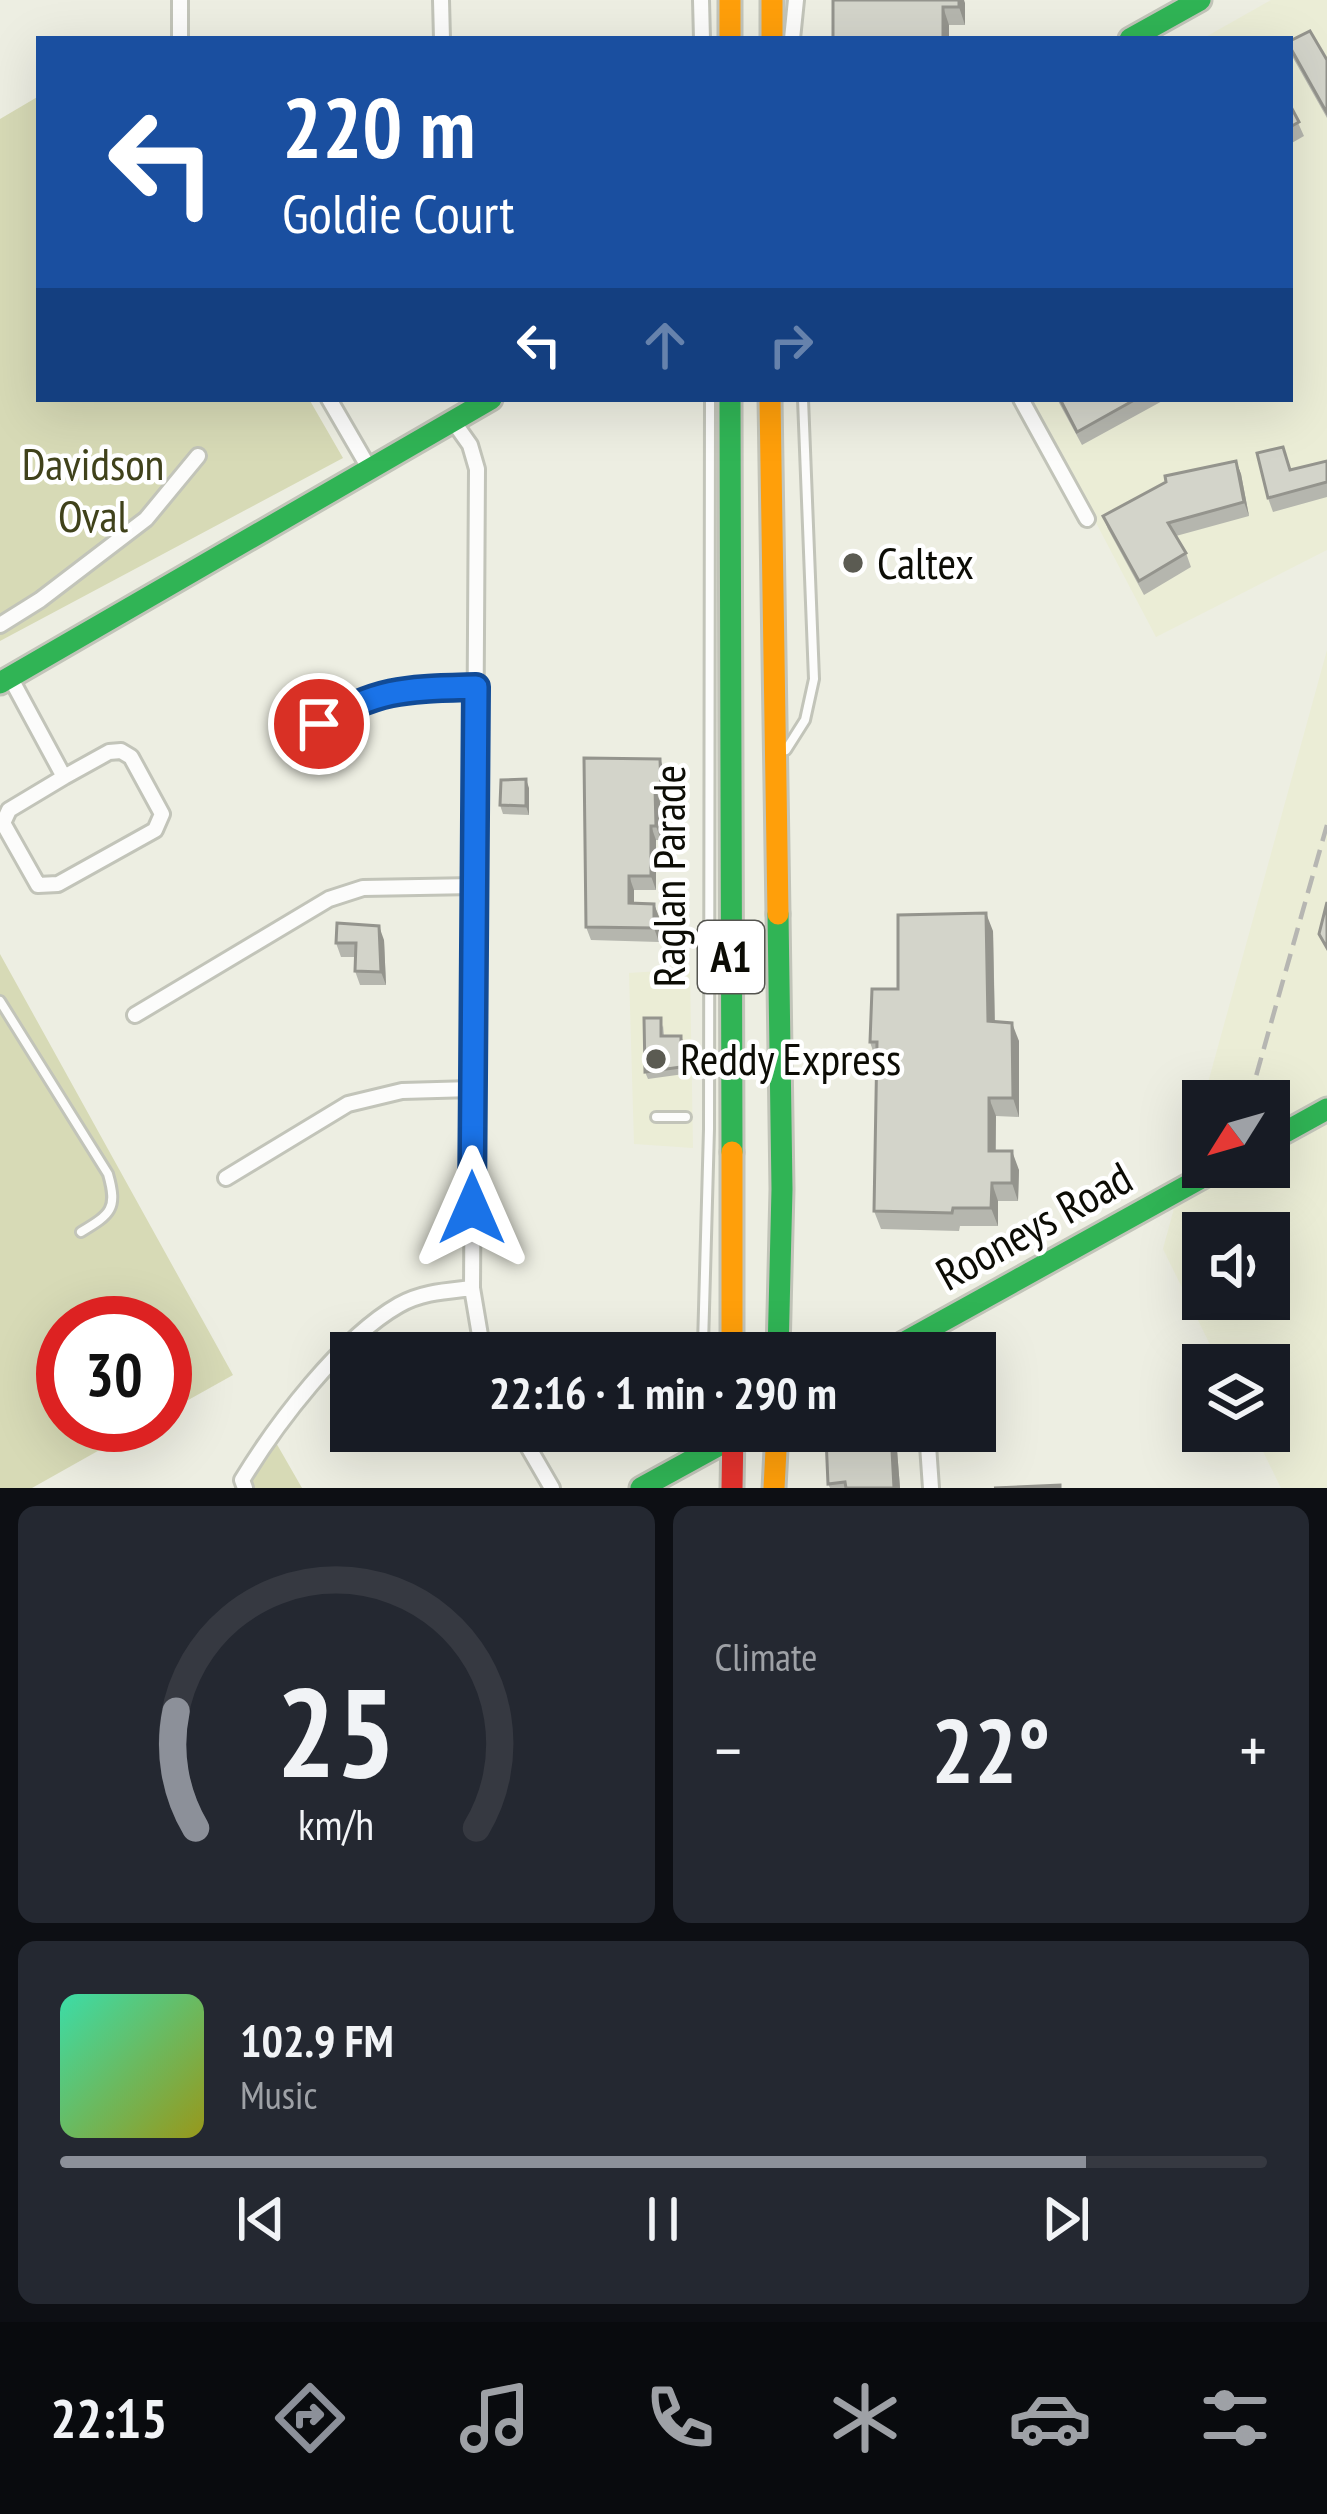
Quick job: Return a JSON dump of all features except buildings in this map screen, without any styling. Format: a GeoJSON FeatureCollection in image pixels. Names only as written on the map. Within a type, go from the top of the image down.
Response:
{"type":"FeatureCollection","features":[{"type":"Feature","properties":{"kind":"main road"},"geometry":{"type":"LineString","coordinates":[[730,0],[730,36]]}},
{"type":"Feature","properties":{"kind":"main road"},"geometry":{"type":"LineString","coordinates":[[772,0],[772,36]]}},
{"type":"Feature","properties":{"kind":"main road"},"geometry":{"type":"LineString","coordinates":[[1135,36],[1201,0]]}},
{"type":"Feature","properties":{"kind":"main road"},"geometry":{"type":"LineString","coordinates":[[5,680],[486,402]]}},
{"type":"Feature","properties":{"kind":"main road","name":"Raglan Parade"},"geometry":{"type":"LineString","coordinates":[[730,402],[732,1332]]}},
{"type":"Feature","properties":{"kind":"main road","name":"A1"},"geometry":{"type":"LineString","coordinates":[[770,402],[782,1189],[779,1332]]}},
{"type":"Feature","properties":{"kind":"main road"},"geometry":{"type":"LineString","coordinates":[[1290,1129],[1327,1109]]}},
{"type":"Feature","properties":{"kind":"main road","name":"Rooneys Road"},"geometry":{"type":"LineString","coordinates":[[940,1332],[1185,1188]]}},
{"type":"Feature","properties":{"kind":"main road"},"geometry":{"type":"LineString","coordinates":[[656,1484],[707,1452]]}},
{"type":"Feature","properties":{"kind":"main road"},"geometry":{"type":"LineString","coordinates":[[732,1488],[735,1452]]}},
{"type":"Feature","properties":{"kind":"main road"},"geometry":{"type":"LineString","coordinates":[[774,1488],[777,1452]]}},
{"type":"Feature","properties":{"kind":"street"},"geometry":{"type":"LineString","coordinates":[[180,36],[181,0]]}},
{"type":"Feature","properties":{"kind":"street"},"geometry":{"type":"LineString","coordinates":[[441,0],[442,36]]}},
{"type":"Feature","properties":{"kind":"street"},"geometry":{"type":"LineString","coordinates":[[701,0],[702,36]]}},
{"type":"Feature","properties":{"kind":"street"},"geometry":{"type":"LineString","coordinates":[[792,36],[796,0]]}},
{"type":"Feature","properties":{"kind":"street"},"geometry":{"type":"LineString","coordinates":[[331,402],[369,468]]}},
{"type":"Feature","properties":{"kind":"street"},"geometry":{"type":"LineString","coordinates":[[1023,402],[1087,519]]}},
{"type":"Feature","properties":{"kind":"street"},"geometry":{"type":"LineString","coordinates":[[452,421],[470,445],[477,469],[472,1288],[479,1332]]}},
{"type":"Feature","properties":{"kind":"street"},"geometry":{"type":"LineString","coordinates":[[0,625],[146,519],[198,456]]}},
{"type":"Feature","properties":{"kind":"street"},"geometry":{"type":"LineString","coordinates":[[5,680],[64,777]]}},
{"type":"Feature","properties":{"kind":"street"},"geometry":{"type":"LineString","coordinates":[[286,742],[376,694],[476,687]]}},
{"type":"Feature","properties":{"kind":"street"},"geometry":{"type":"LineString","coordinates":[[121,751],[130,757],[162,814],[155,830],[58,884],[38,885],[2,823],[9,811],[64,777],[109,752],[121,751]]}},
{"type":"Feature","properties":{"kind":"street"},"geometry":{"type":"LineString","coordinates":[[135,1015],[329,899],[363,888],[476,886]]}},
{"type":"Feature","properties":{"kind":"street"},"geometry":{"type":"LineString","coordinates":[[226,1178],[348,1104],[402,1091],[472,1089]]}},
{"type":"Feature","properties":{"kind":"street"},"geometry":{"type":"LineString","coordinates":[[224,1488],[244,1484],[271,1434],[324,1371],[371,1326],[398,1305],[426,1294],[472,1288]]}},
{"type":"Feature","properties":{"kind":"street"},"geometry":{"type":"LineString","coordinates":[[531,1452],[552,1488]]}},
{"type":"Feature","properties":{"kind":"street"},"geometry":{"type":"LineString","coordinates":[[928,1452],[931,1488]]}},
{"type":"Feature","properties":{"kind":"lane","name":"Raglan Parade"},"geometry":{"type":"LineString","coordinates":[[704,1332],[710,402]]}},
{"type":"Feature","properties":{"kind":"lane"},"geometry":{"type":"LineString","coordinates":[[777,764],[806,719],[813,696],[803,402]]}},
{"type":"Feature","properties":{"kind":"lane"},"geometry":{"type":"LineString","coordinates":[[0,1001],[109,1174],[115,1196],[107,1216],[81,1232]]}},
{"type":"Feature","properties":{"kind":"lane"},"geometry":{"type":"LineString","coordinates":[[656,1117],[686,1117]]}},
{"type":"Feature","properties":{"kind":"shaded area"},"geometry":{"type":"Polygon","coordinates":[[[1271,0],[1327,0],[1327,550],[1156,637],[1033,402],[1293,402],[1293,36],[1207,36],[1271,0]]]}},
{"type":"Feature","properties":{"kind":"shaded area"},"geometry":{"type":"Polygon","coordinates":[[[1327,650],[1327,1488],[1281,1488],[1263,1452],[1290,1452],[1290,1344],[1210,1344],[1198,1320],[1290,1320],[1290,1212],[1182,1212],[1182,1288],[1163,1249],[1182,1179],[1182,1188],[1290,1188],[1290,1080],[1209,1080],[1327,650]]]}},
{"type":"Feature","properties":{"kind":"shaded area"},"geometry":{"type":"Polygon","coordinates":[[[690,969],[693,1148],[634,1144],[629,973],[690,969]]]}},
{"type":"Feature","properties":{"kind":"green space","name":"Davidson Oval"},"geometry":{"type":"Polygon","coordinates":[[[36,98],[36,402],[311,402],[343,458],[0,641],[0,119],[36,98]]]}},
{"type":"Feature","properties":{"kind":"green space"},"geometry":{"type":"Polygon","coordinates":[[[0,954],[189,1296],[36,1296],[36,1452],[96,1452],[32,1488],[0,1488],[0,954]]]}},
{"type":"Feature","properties":{"kind":"green space"},"geometry":{"type":"Polygon","coordinates":[[[192,1301],[233,1375],[192,1398],[192,1301]]]}},
{"type":"Feature","properties":{"kind":"green space"},"geometry":{"type":"Polygon","coordinates":[[[271,1434],[302,1488],[245,1488],[271,1434]]]}},
{"type":"Feature","properties":{"kind":"railway"},"geometry":{"type":"LineString","coordinates":[[1255,1080],[1327,825]]}},
{"type":"Feature","properties":{"kind":"traffic: fast"},"geometry":{"type":"LineString","coordinates":[[1135,36],[1200,0]]}},
{"type":"Feature","properties":{"kind":"traffic: fast"},"geometry":{"type":"LineString","coordinates":[[0,683],[486,402]]}},
{"type":"Feature","properties":{"kind":"traffic: fast"},"geometry":{"type":"LineString","coordinates":[[730,402],[732,1152]]}},
{"type":"Feature","properties":{"kind":"traffic: fast"},"geometry":{"type":"LineString","coordinates":[[778,914],[782,1189],[779,1332]]}},
{"type":"Feature","properties":{"kind":"traffic: fast"},"geometry":{"type":"LineString","coordinates":[[1290,1129],[1327,1109]]}},
{"type":"Feature","properties":{"kind":"traffic: fast"},"geometry":{"type":"LineString","coordinates":[[923,1332],[1183,1188]]}},
{"type":"Feature","properties":{"kind":"traffic: fast"},"geometry":{"type":"LineString","coordinates":[[641,1488],[707,1452]]}},
{"type":"Feature","properties":{"kind":"traffic: slow"},"geometry":{"type":"LineString","coordinates":[[730,0],[730,36]]}},
{"type":"Feature","properties":{"kind":"traffic: slow"},"geometry":{"type":"LineString","coordinates":[[772,0],[772,36]]}},
{"type":"Feature","properties":{"kind":"traffic: slow"},"geometry":{"type":"LineString","coordinates":[[770,402],[778,914]]}},
{"type":"Feature","properties":{"kind":"traffic: slow"},"geometry":{"type":"LineString","coordinates":[[732,1152],[732,1332]]}},
{"type":"Feature","properties":{"kind":"traffic: slow"},"geometry":{"type":"LineString","coordinates":[[774,1488],[776,1452]]}},
{"type":"Feature","properties":{"kind":"traffic: jam"},"geometry":{"type":"LineString","coordinates":[[732,1488],[733,1452]]}},
{"type":"Feature","properties":{"kind":"place","name":"Caltex"},"geometry":{"type":"Point","coordinates":[853,563]}},
{"type":"Feature","properties":{"kind":"place","name":"Reddy Express"},"geometry":{"type":"Point","coordinates":[656,1059]}},
{"type":"Feature","properties":{"kind":"route"},"geometry":{"type":"LineString","coordinates":[[319,724],[376,694],[476,687],[472,1208]]}}]}
